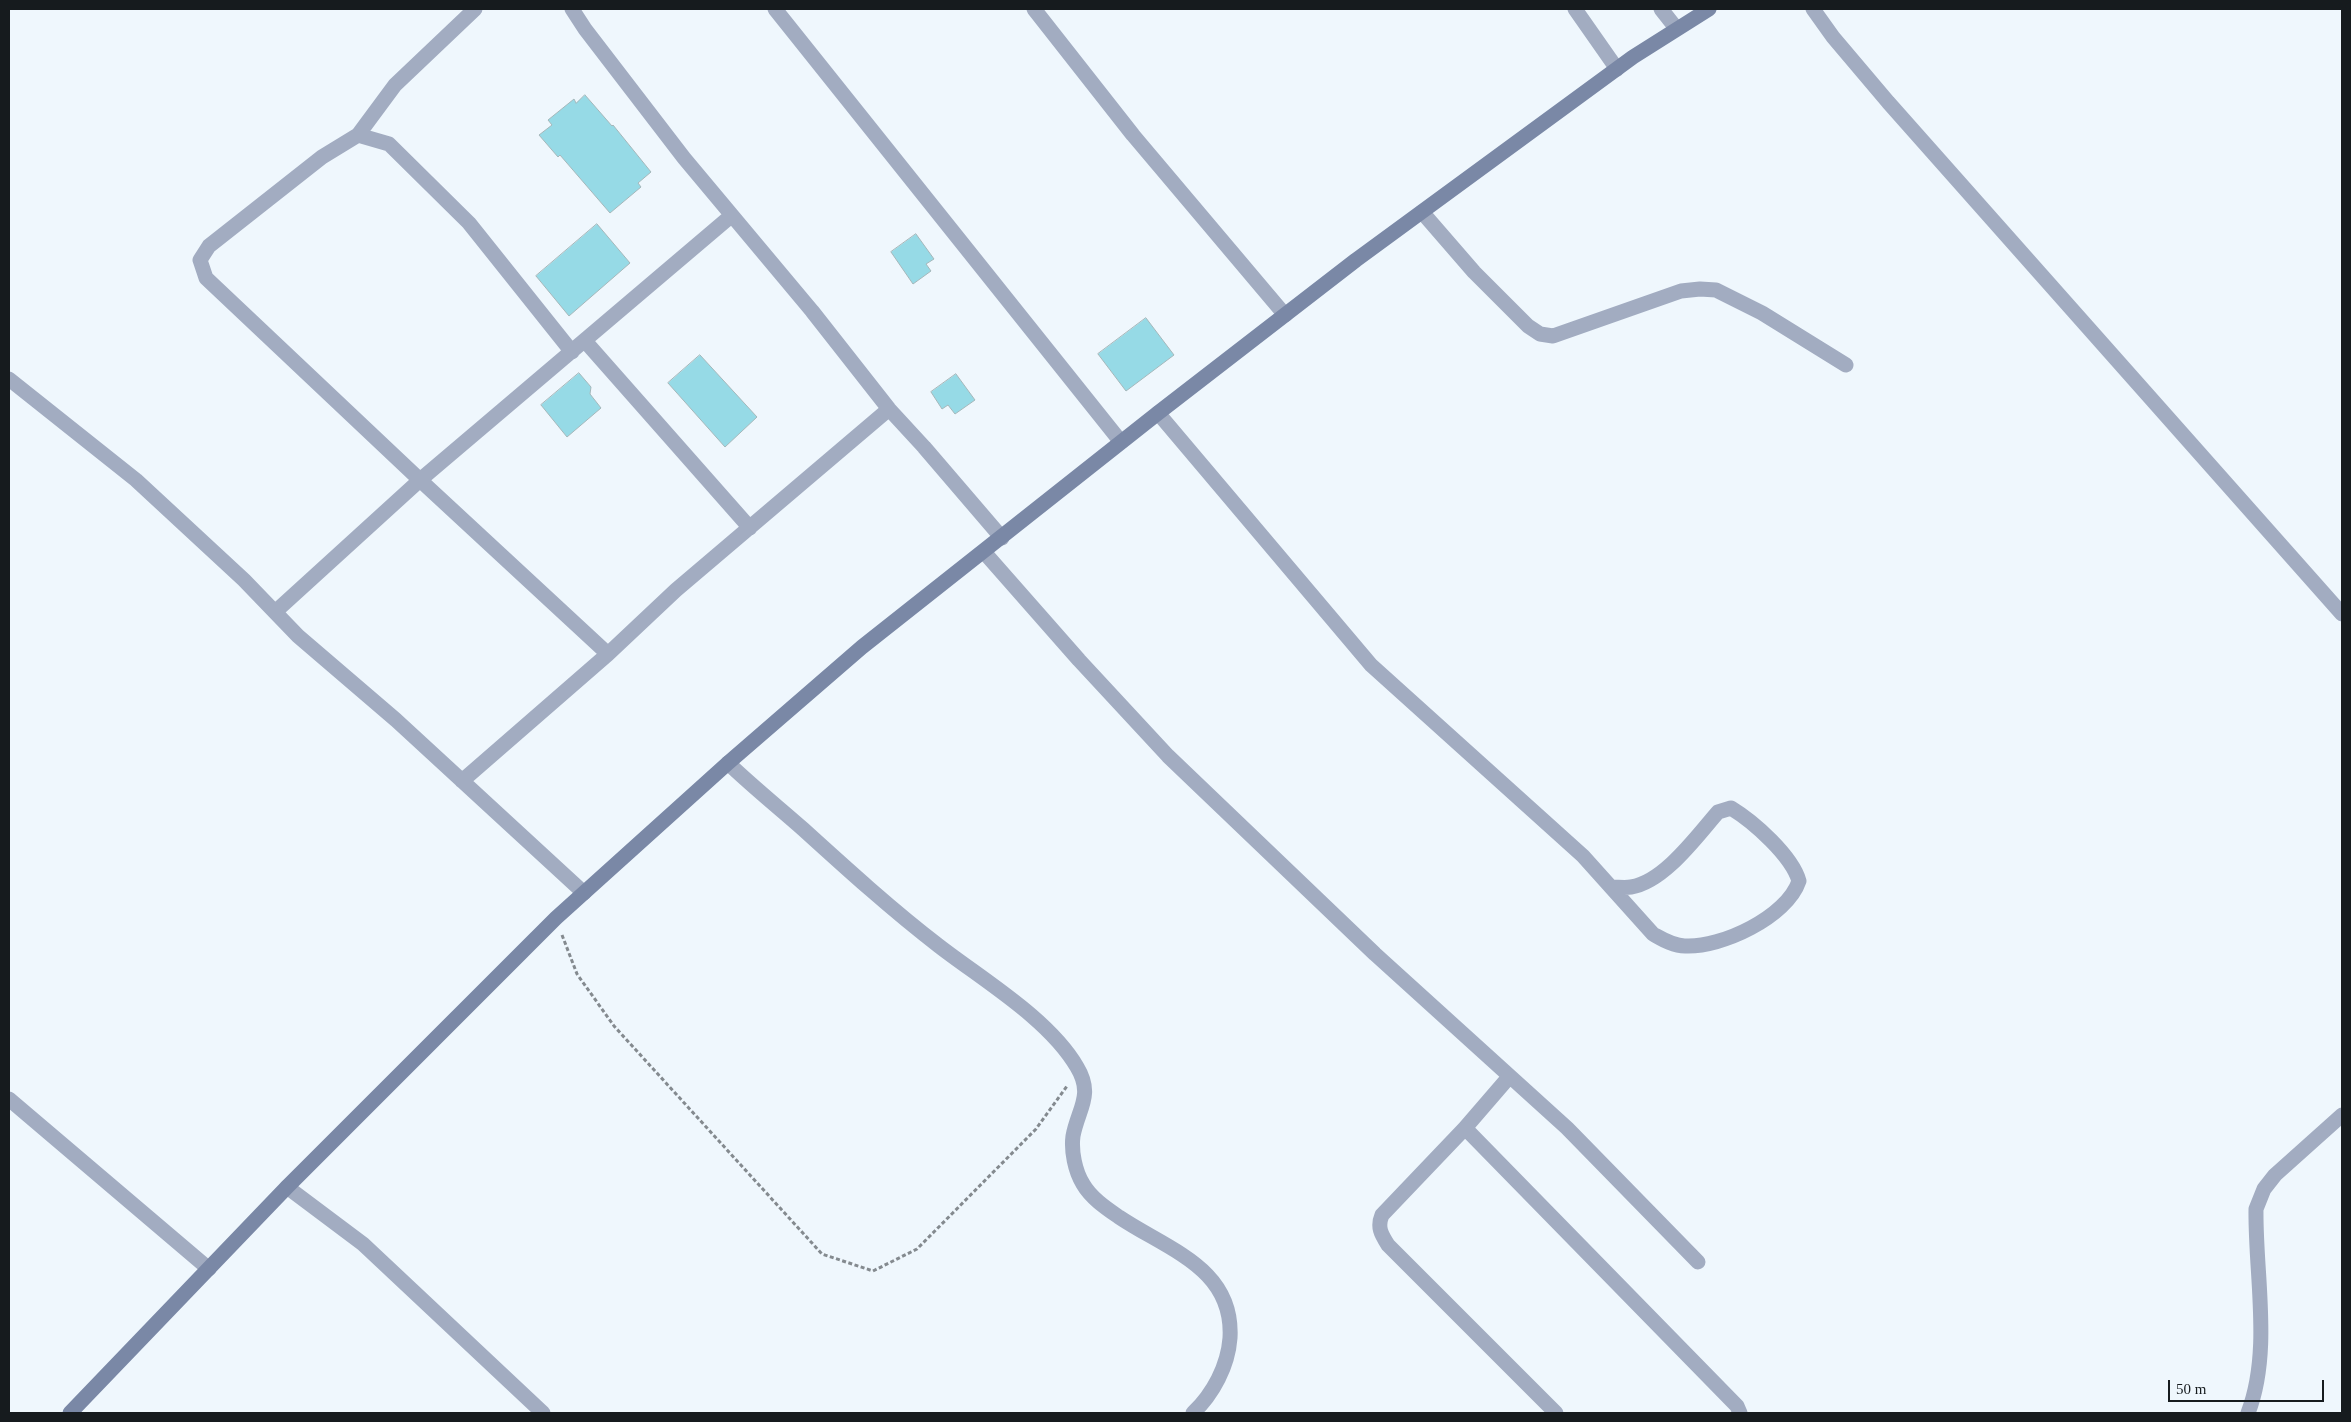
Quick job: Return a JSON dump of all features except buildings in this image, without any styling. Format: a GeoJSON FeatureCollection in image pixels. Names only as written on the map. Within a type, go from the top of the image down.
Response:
{"type":"FeatureCollection","features":[{"type":"Feature","properties":{"kind":"main road"},"geometry":{"type":"LineString","coordinates":[[70,1413],[287,1187],[556,918],[728,763],[862,647],[1158,413],[1422,212],[1617,68],[1676,28],[1709,9]]}},
{"type":"Feature","properties":{"kind":"street"},"geometry":{"type":"LineString","coordinates":[[475,9],[395,85],[358,135],[322,157],[224,234],[209,246],[200,260],[206,278],[608,654]]}},
{"type":"Feature","properties":{"kind":"street"},"geometry":{"type":"LineString","coordinates":[[572,9],[585,29],[684,158],[731,216],[818,319],[888,409],[924,447],[1002,538]]}},
{"type":"Feature","properties":{"kind":"street"},"geometry":{"type":"LineString","coordinates":[[775,9],[1121,442]]}},
{"type":"Feature","properties":{"kind":"street"},"geometry":{"type":"LineString","coordinates":[[1034,9],[1133,136],[1286,315]]}},
{"type":"Feature","properties":{"kind":"street"},"geometry":{"type":"LineString","coordinates":[[1575,9],[1617,68]]}},
{"type":"Feature","properties":{"kind":"street"},"geometry":{"type":"LineString","coordinates":[[1661,9],[1676,28]]}},
{"type":"Feature","properties":{"kind":"street"},"geometry":{"type":"LineString","coordinates":[[1813,9],[1833,37],[1888,102],[2342,614]]}},
{"type":"Feature","properties":{"kind":"street"},"geometry":{"type":"LineString","coordinates":[[358,135],[389,144],[468,223],[572,352]]}},
{"type":"Feature","properties":{"kind":"street"},"geometry":{"type":"LineString","coordinates":[[1422,212],[1474,272],[1528,326],[1540,334],[1553,336],[1680,291],[1716,290],[1762,313],[1846,365]]}},
{"type":"Feature","properties":{"kind":"street"},"geometry":{"type":"LineString","coordinates":[[275,612],[420,480],[731,216]]}},
{"type":"Feature","properties":{"kind":"street"},"geometry":{"type":"LineString","coordinates":[[585,341],[750,528]]}},
{"type":"Feature","properties":{"kind":"street"},"geometry":{"type":"LineString","coordinates":[[9,379],[136,480],[298,636],[396,720],[584,894]]}},
{"type":"Feature","properties":{"kind":"street"},"geometry":{"type":"LineString","coordinates":[[462,781],[608,654],[676,590],[888,409]]}},
{"type":"Feature","properties":{"kind":"street"},"geometry":{"type":"LineString","coordinates":[[1158,413],[1371,665],[1583,856],[1653,934],[1667,942],[1685,946],[1706,944],[1747,931],[1770,917],[1792,897],[1800,881],[1781,853],[1751,820],[1731,808],[1718,812],[1690,844],[1655,877],[1631,887],[1611,887]]}},
{"type":"Feature","properties":{"kind":"street"},"geometry":{"type":"LineString","coordinates":[[984,552],[1085,667],[1168,756],[1340,921],[1567,1128],[1698,1262]]}},
{"type":"Feature","properties":{"kind":"street"},"geometry":{"type":"LineString","coordinates":[[728,763],[862,884],[1034,1019],[1066,1050],[1079,1069],[1085,1084],[1084,1105],[1073,1136],[1074,1161],[1083,1184],[1101,1205],[1202,1268],[1218,1287],[1231,1318],[1229,1349],[1219,1379],[1193,1413]]}},
{"type":"Feature","properties":{"kind":"street"},"geometry":{"type":"LineString","coordinates":[[1509,1077],[1465,1128],[1382,1215],[1378,1225],[1381,1235],[1388,1245],[1556,1413]]}},
{"type":"Feature","properties":{"kind":"street"},"geometry":{"type":"LineString","coordinates":[[9,1099],[209,1269]]}},
{"type":"Feature","properties":{"kind":"street"},"geometry":{"type":"LineString","coordinates":[[2248,1413],[2260,1360],[2256,1209],[2264,1189],[2275,1175],[2342,1115]]}},
{"type":"Feature","properties":{"kind":"street"},"geometry":{"type":"LineString","coordinates":[[1465,1128],[1737,1406],[1740,1413]]}},
{"type":"Feature","properties":{"kind":"street"},"geometry":{"type":"LineString","coordinates":[[287,1187],[363,1244],[543,1413]]}},
{"type":"Feature","properties":{"kind":"path"},"geometry":{"type":"LineString","coordinates":[[556,918],[576,974],[620,1034],[822,1254],[874,1271],[917,1248],[1036,1129],[1079,1069]]}}]}
